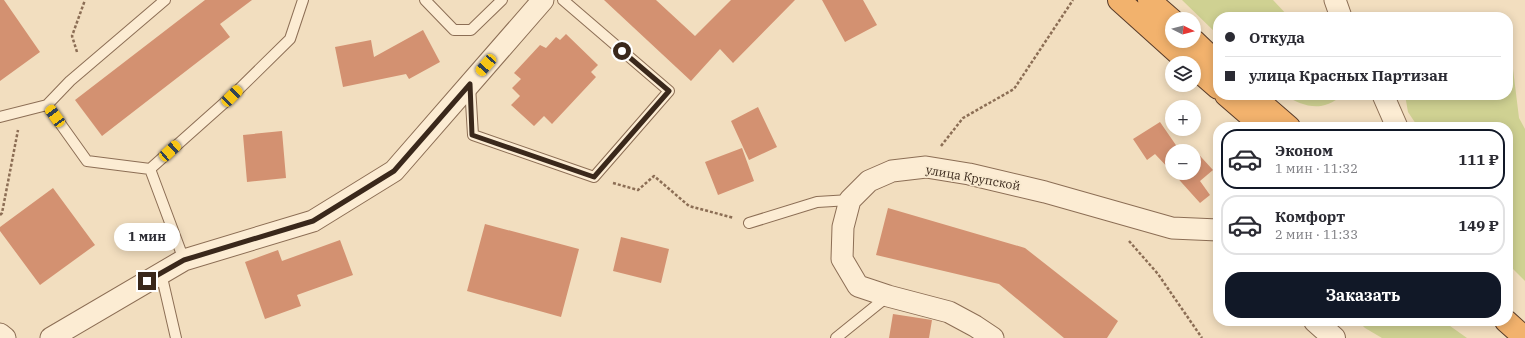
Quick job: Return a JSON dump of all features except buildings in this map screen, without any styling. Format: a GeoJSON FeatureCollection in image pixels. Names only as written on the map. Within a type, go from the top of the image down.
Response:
{"type":"FeatureCollection","features":[{"type":"Feature","properties":{"kind":"highway"},"geometry":{"type":"LineString","coordinates":[[1119,0],[1181,56]]}},
{"type":"Feature","properties":{"kind":"highway"},"geometry":{"type":"LineString","coordinates":[[1149,0],[1165,14]]}},
{"type":"Feature","properties":{"kind":"highway"},"geometry":{"type":"LineString","coordinates":[[1201,48],[1213,59]]}},
{"type":"Feature","properties":{"kind":"highway"},"geometry":{"type":"LineString","coordinates":[[1201,73],[1213,84]]}},
{"type":"Feature","properties":{"kind":"highway"},"geometry":{"type":"LineString","coordinates":[[1232,100],[1257,122]]}},
{"type":"Feature","properties":{"kind":"highway"},"geometry":{"type":"LineString","coordinates":[[1258,100],[1283,122]]}},
{"type":"Feature","properties":{"kind":"highway"},"geometry":{"type":"LineString","coordinates":[[1513,309],[1525,318]]}},
{"type":"Feature","properties":{"kind":"highway"},"geometry":{"type":"LineString","coordinates":[[1512,326],[1525,338]]}},
{"type":"Feature","properties":{"kind":"street"},"geometry":{"type":"LineString","coordinates":[[51,338],[184,260],[313,221],[394,171],[543,0]]}},
{"type":"Feature","properties":{"kind":"street"},"geometry":{"type":"LineString","coordinates":[[1335,0],[1339,12]]}},
{"type":"Feature","properties":{"kind":"street"},"geometry":{"type":"LineString","coordinates":[[1385,100],[1395,122]]}},
{"type":"Feature","properties":{"kind":"street","name":"улица Крупской"},"geometry":{"type":"LineString","coordinates":[[850,200],[869,181],[892,170],[926,167],[969,174],[1045,192],[1172,228],[1213,230]]}},
{"type":"Feature","properties":{"kind":"street"},"geometry":{"type":"LineString","coordinates":[[850,200],[843,227],[842,258],[858,286],[888,296],[950,312],[993,338]]}},
{"type":"Feature","properties":{"kind":"street"},"geometry":{"type":"LineString","coordinates":[[1321,326],[1334,338]]}},
{"type":"Feature","properties":{"kind":"street"},"geometry":{"type":"LineString","coordinates":[[0,334],[5,338]]}},
{"type":"Feature","properties":{"kind":"lane"},"geometry":{"type":"LineString","coordinates":[[0,117],[47,105],[83,70],[165,0]]}},
{"type":"Feature","properties":{"kind":"lane"},"geometry":{"type":"LineString","coordinates":[[47,105],[87,161],[150,169],[232,96],[290,39],[303,0]]}},
{"type":"Feature","properties":{"kind":"lane"},"geometry":{"type":"LineString","coordinates":[[425,0],[454,30],[471,30],[502,0]]}},
{"type":"Feature","properties":{"kind":"lane"},"geometry":{"type":"LineString","coordinates":[[470,84],[472,135],[594,177],[669,91],[563,0]]}},
{"type":"Feature","properties":{"kind":"lane"},"geometry":{"type":"LineString","coordinates":[[150,169],[184,260]]}},
{"type":"Feature","properties":{"kind":"lane"},"geometry":{"type":"LineString","coordinates":[[749,223],[817,202],[850,200]]}},
{"type":"Feature","properties":{"kind":"lane"},"geometry":{"type":"LineString","coordinates":[[161,273],[176,338]]}},
{"type":"Feature","properties":{"kind":"lane"},"geometry":{"type":"LineString","coordinates":[[836,338],[888,296]]}},
{"type":"Feature","properties":{"kind":"path"},"geometry":{"type":"LineString","coordinates":[[83,70],[72,36],[85,0]]}},
{"type":"Feature","properties":{"kind":"path"},"geometry":{"type":"LineString","coordinates":[[926,167],[963,118],[1014,89],[1072,0]]}},
{"type":"Feature","properties":{"kind":"path"},"geometry":{"type":"LineString","coordinates":[[0,215],[2,213],[22,111]]}},
{"type":"Feature","properties":{"kind":"path"},"geometry":{"type":"LineString","coordinates":[[594,177],[638,190],[654,176],[689,206],[720,213]]}},
{"type":"Feature","properties":{"kind":"path"},"geometry":{"type":"LineString","coordinates":[[1127,238],[1158,274],[1202,338]]}},
{"type":"Feature","properties":{"kind":"green space"},"geometry":{"type":"Polygon","coordinates":[[[1182,0],[1273,0],[1284,12],[1213,12],[1213,30],[1201,18],[1201,12],[1194,12],[1182,0]]]}},
{"type":"Feature","properties":{"kind":"green space"},"geometry":{"type":"Polygon","coordinates":[[[1513,69],[1519,118],[1525,129],[1525,281],[1513,269],[1513,122],[1415,122],[1408,112],[1406,100],[1513,100],[1513,69]]]}},
{"type":"Feature","properties":{"kind":"green space"},"geometry":{"type":"Polygon","coordinates":[[[1294,100],[1336,100],[1320,106],[1310,106],[1294,100]]]}},
{"type":"Feature","properties":{"kind":"green space"},"geometry":{"type":"Polygon","coordinates":[[[1363,326],[1450,326],[1467,338],[1382,338],[1363,326]]]}},
{"type":"Feature","properties":{"kind":"route"},"geometry":{"type":"LineString","coordinates":[[147,281],[184,260],[313,221],[394,171],[470,84],[472,135],[594,177],[669,91],[622,51]]}}]}
